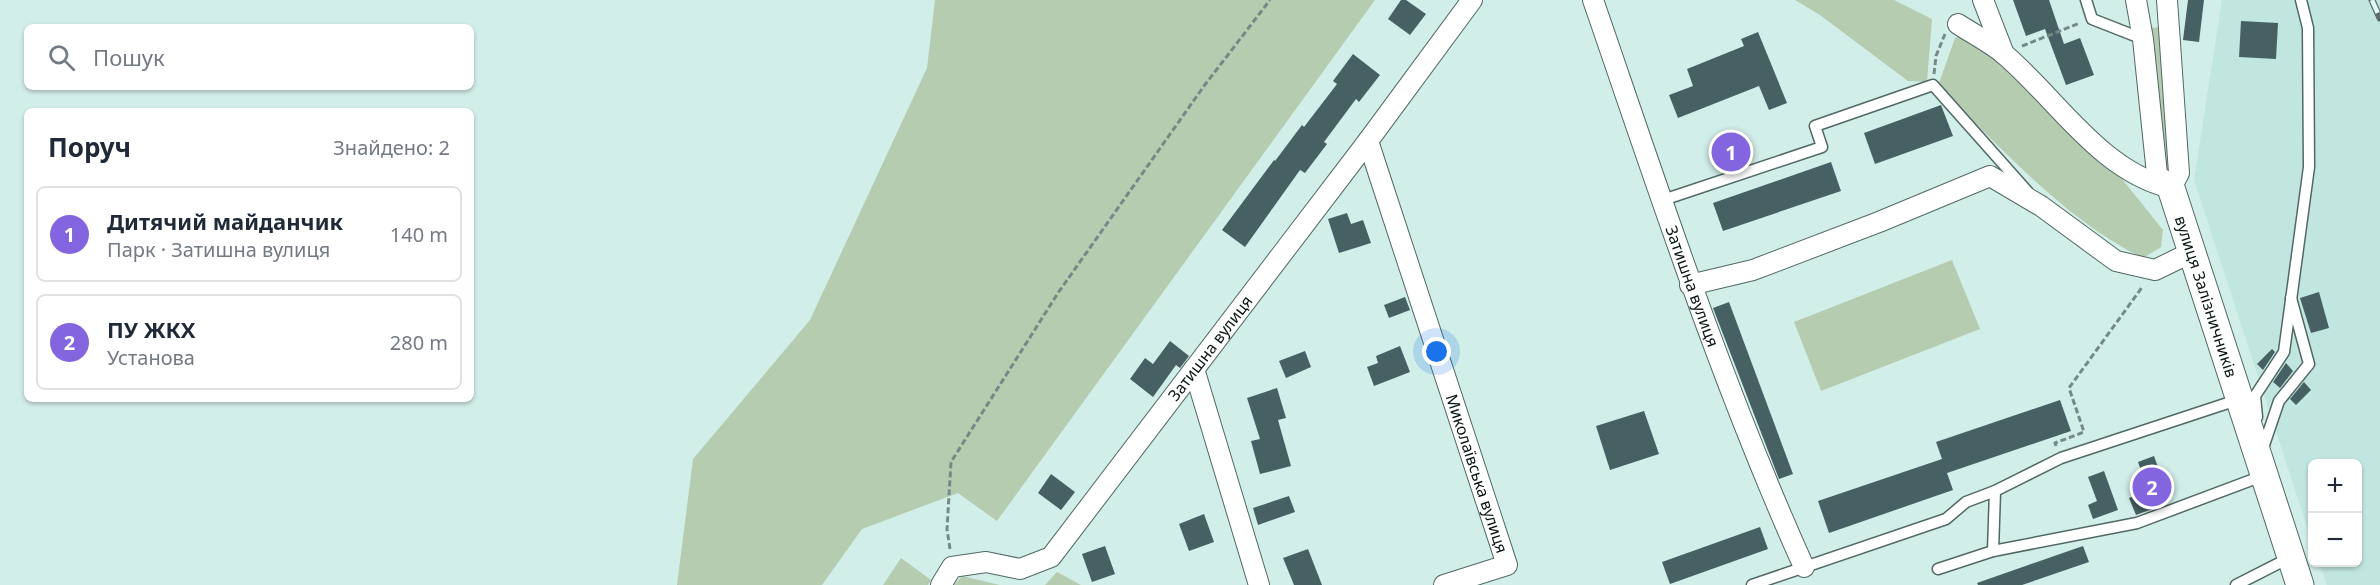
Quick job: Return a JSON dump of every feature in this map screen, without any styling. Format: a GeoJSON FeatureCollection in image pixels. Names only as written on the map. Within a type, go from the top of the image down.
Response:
{"type":"FeatureCollection","features":[{"type":"Feature","properties":{"kind":"street","name":"Затишна вулиця"},"geometry":{"type":"LineString","coordinates":[[952,567],[986,562],[1020,569],[1051,557],[1368,141],[1472,0]]}},
{"type":"Feature","properties":{"kind":"street","name":"Затишна вулиця"},"geometry":{"type":"LineString","coordinates":[[1593,0],[1663,200],[1690,285],[1770,491],[1804,567]]}},
{"type":"Feature","properties":{"kind":"street"},"geometry":{"type":"LineString","coordinates":[[1983,0],[2004,54]]}},
{"type":"Feature","properties":{"kind":"street"},"geometry":{"type":"LineString","coordinates":[[2136,0],[2143,39],[2157,174],[2171,188]]}},
{"type":"Feature","properties":{"kind":"street"},"geometry":{"type":"LineString","coordinates":[[2167,1],[2179,173],[2171,188]]}},
{"type":"Feature","properties":{"kind":"street"},"geometry":{"type":"LineString","coordinates":[[1958,24],[2004,54],[2103,151],[2150,183],[2171,188]]}},
{"type":"Feature","properties":{"kind":"street","name":"Миколаївська вулиця"},"geometry":{"type":"LineString","coordinates":[[1368,141],[1507,565],[1444,585]]}},
{"type":"Feature","properties":{"kind":"street"},"geometry":{"type":"LineString","coordinates":[[1690,285],[1753,270],[1879,222],[1990,176],[2041,206],[2116,261],[2155,270],[2192,252]]}},
{"type":"Feature","properties":{"kind":"street","name":"вулиця Залізничників"},"geometry":{"type":"LineString","coordinates":[[2171,188],[2300,585]]}},
{"type":"Feature","properties":{"kind":"street"},"geometry":{"type":"LineString","coordinates":[[1194,369],[1259,585]]}},
{"type":"Feature","properties":{"kind":"street"},"geometry":{"type":"LineString","coordinates":[[941,585],[952,567]]}},
{"type":"Feature","properties":{"kind":"lane"},"geometry":{"type":"LineString","coordinates":[[2086,0],[2092,19],[2143,39]]}},
{"type":"Feature","properties":{"kind":"lane"},"geometry":{"type":"LineString","coordinates":[[2263,466],[2255,396],[2284,352],[2309,167],[2308,28],[2301,0]]}},
{"type":"Feature","properties":{"kind":"lane"},"geometry":{"type":"LineString","coordinates":[[1663,200],[1822,147],[1815,126],[1933,85],[2041,206]]}},
{"type":"Feature","properties":{"kind":"lane"},"geometry":{"type":"LineString","coordinates":[[2263,466],[2279,401],[2308,364],[2290,298]]}},
{"type":"Feature","properties":{"kind":"lane"},"geometry":{"type":"LineString","coordinates":[[1752,585],[1946,519],[1966,502],[1995,491],[2061,458],[2241,399]]}},
{"type":"Feature","properties":{"kind":"lane"},"geometry":{"type":"LineString","coordinates":[[1938,569],[1993,551],[2136,523],[2263,466]]}},
{"type":"Feature","properties":{"kind":"lane"},"geometry":{"type":"LineString","coordinates":[[1993,551],[1995,491]]}},
{"type":"Feature","properties":{"kind":"lane"},"geometry":{"type":"LineString","coordinates":[[2236,585],[2291,557]]}},
{"type":"Feature","properties":{"kind":"path"},"geometry":{"type":"LineString","coordinates":[[952,567],[947,529],[951,462],[1058,293],[1204,86],[1270,0]]}},
{"type":"Feature","properties":{"kind":"path"},"geometry":{"type":"LineString","coordinates":[[2004,54],[2092,19]]}},
{"type":"Feature","properties":{"kind":"path"},"geometry":{"type":"LineString","coordinates":[[1933,85],[1936,56],[1947,29],[1958,24]]}},
{"type":"Feature","properties":{"kind":"path"},"geometry":{"type":"LineString","coordinates":[[2061,458],[2055,442],[2084,432],[2069,388],[2155,270]]}},
{"type":"Feature","properties":{"kind":"shaded area"},"geometry":{"type":"Polygon","coordinates":[[[935,0],[1375,0],[997,521],[958,493],[862,529],[822,585],[677,585],[693,459],[810,320],[927,68],[935,0]]]}},
{"type":"Feature","properties":{"kind":"shaded area"},"geometry":{"type":"Polygon","coordinates":[[[1795,0],[1894,0],[1932,19],[1927,82],[1908,81],[1820,15],[1795,0]]]}},
{"type":"Feature","properties":{"kind":"shaded area"},"geometry":{"type":"Polygon","coordinates":[[[2222,0],[2380,0],[2380,585],[2327,585],[2320,567],[2362,567],[2362,459],[2308,459],[2308,530],[2194,180],[2222,0]]]}},
{"type":"Feature","properties":{"kind":"shaded area"},"geometry":{"type":"Polygon","coordinates":[[[2161,27],[2175,172],[2163,173],[2149,28],[2161,27]]]}},
{"type":"Feature","properties":{"kind":"shaded area"},"geometry":{"type":"Polygon","coordinates":[[[1967,34],[2017,75],[2114,169],[2163,230],[2161,247],[2143,258],[2086,223],[2009,157],[1938,86],[1955,38],[1967,34]]]}},
{"type":"Feature","properties":{"kind":"shaded area"},"geometry":{"type":"Polygon","coordinates":[[[1739,137],[1746,159],[1724,167],[1717,144],[1739,137]]]}},
{"type":"Feature","properties":{"kind":"shaded area"},"geometry":{"type":"Polygon","coordinates":[[[1952,260],[1980,329],[1821,391],[1794,322],[1952,260]]]}},
{"type":"Feature","properties":{"kind":"shaded area"},"geometry":{"type":"Polygon","coordinates":[[[901,558],[931,580],[928,585],[883,585],[901,558]]]}},
{"type":"Feature","properties":{"kind":"shaded area"},"geometry":{"type":"Polygon","coordinates":[[[1057,572],[1081,585],[1045,585],[1057,572]]]}},
{"type":"Feature","properties":{"kind":"shaded area"},"geometry":{"type":"Polygon","coordinates":[[[962,576],[1000,585],[954,585],[962,576]]]}},
{"type":"Feature","properties":{"kind":"building"},"geometry":{"type":"Polygon","coordinates":[[[1401,0],[1406,0],[1426,14],[1410,35],[1388,19],[1401,0]]]}},
{"type":"Feature","properties":{"kind":"building"},"geometry":{"type":"Polygon","coordinates":[[[2013,0],[2049,0],[2064,44],[2080,38],[2094,75],[2066,85],[2045,29],[2026,36],[2013,0]]]}},
{"type":"Feature","properties":{"kind":"building"},"geometry":{"type":"Polygon","coordinates":[[[2188,0],[2204,0],[2199,42],[2183,40],[2188,0]]]}},
{"type":"Feature","properties":{"kind":"building"},"geometry":{"type":"Polygon","coordinates":[[[2241,21],[2278,23],[2276,59],[2239,57],[2241,21]]]}},
{"type":"Feature","properties":{"kind":"building"},"geometry":{"type":"Polygon","coordinates":[[[1758,32],[1787,103],[1769,110],[1759,86],[1678,118],[1669,95],[1693,86],[1687,69],[1744,46],[1741,39],[1758,32]]]}},
{"type":"Feature","properties":{"kind":"building"},"geometry":{"type":"Polygon","coordinates":[[[1353,54],[1380,75],[1359,102],[1356,99],[1324,142],[1327,144],[1305,173],[1300,170],[1245,247],[1222,230],[1274,160],[1302,125],[1304,127],[1337,84],[1333,81],[1353,54]]]}},
{"type":"Feature","properties":{"kind":"building"},"geometry":{"type":"Polygon","coordinates":[[[1941,105],[1953,136],[1875,164],[1864,133],[1941,105]]]}},
{"type":"Feature","properties":{"kind":"building"},"geometry":{"type":"Polygon","coordinates":[[[1831,162],[1841,191],[1723,231],[1713,203],[1831,162]]]}},
{"type":"Feature","properties":{"kind":"building"},"geometry":{"type":"Polygon","coordinates":[[[1347,213],[1351,224],[1363,220],[1371,243],[1339,253],[1328,219],[1347,213]]]}},
{"type":"Feature","properties":{"kind":"building"},"geometry":{"type":"Polygon","coordinates":[[[2319,292],[2329,328],[2311,333],[2300,298],[2319,292]]]}},
{"type":"Feature","properties":{"kind":"building"},"geometry":{"type":"Polygon","coordinates":[[[1405,297],[1410,310],[1389,318],[1384,305],[1405,297]]]}},
{"type":"Feature","properties":{"kind":"building"},"geometry":{"type":"Polygon","coordinates":[[[1729,302],[1793,474],[1779,479],[1713,308],[1729,302]]]}},
{"type":"Feature","properties":{"kind":"building"},"geometry":{"type":"Polygon","coordinates":[[[1170,341],[1189,356],[1180,368],[1176,365],[1153,397],[1130,379],[1145,358],[1153,364],[1170,341]]]}},
{"type":"Feature","properties":{"kind":"building"},"geometry":{"type":"Polygon","coordinates":[[[1400,346],[1410,372],[1374,386],[1367,367],[1378,363],[1376,356],[1400,346]]]}},
{"type":"Feature","properties":{"kind":"building"},"geometry":{"type":"Polygon","coordinates":[[[2272,349],[2275,352],[2263,370],[2257,364],[2272,349]]]}},
{"type":"Feature","properties":{"kind":"building"},"geometry":{"type":"Polygon","coordinates":[[[1305,351],[1311,367],[1286,378],[1279,361],[1305,351]]]}},
{"type":"Feature","properties":{"kind":"building"},"geometry":{"type":"Polygon","coordinates":[[[2286,363],[2293,371],[2280,388],[2273,382],[2286,363]]]}},
{"type":"Feature","properties":{"kind":"building"},"geometry":{"type":"Polygon","coordinates":[[[2304,382],[2311,390],[2296,405],[2290,399],[2304,382]]]}},
{"type":"Feature","properties":{"kind":"building"},"geometry":{"type":"Polygon","coordinates":[[[1277,388],[1286,418],[1278,420],[1291,466],[1260,474],[1251,441],[1260,439],[1247,398],[1277,388]]]}},
{"type":"Feature","properties":{"kind":"building"},"geometry":{"type":"Polygon","coordinates":[[[2060,400],[2071,431],[1947,473],[1953,490],[1829,533],[1818,501],[1942,459],[1936,442],[2060,400]]]}},
{"type":"Feature","properties":{"kind":"building"},"geometry":{"type":"Polygon","coordinates":[[[1644,411],[1659,454],[1610,470],[1596,426],[1644,411]]]}},
{"type":"Feature","properties":{"kind":"building"},"geometry":{"type":"Polygon","coordinates":[[[2154,456],[2163,481],[2147,487],[2138,462],[2154,456]]]}},
{"type":"Feature","properties":{"kind":"building"},"geometry":{"type":"Polygon","coordinates":[[[2104,471],[2118,510],[2093,519],[2088,505],[2097,501],[2088,477],[2104,471]]]}},
{"type":"Feature","properties":{"kind":"building"},"geometry":{"type":"Polygon","coordinates":[[[1051,474],[1075,492],[1061,510],[1038,493],[1051,474]]]}},
{"type":"Feature","properties":{"kind":"building"},"geometry":{"type":"Polygon","coordinates":[[[2157,488],[2163,505],[2136,515],[2129,498],[2157,488]]]}},
{"type":"Feature","properties":{"kind":"building"},"geometry":{"type":"Polygon","coordinates":[[[1289,496],[1295,512],[1258,525],[1253,508],[1289,496]]]}},
{"type":"Feature","properties":{"kind":"building"},"geometry":{"type":"Polygon","coordinates":[[[1204,514],[1214,542],[1189,551],[1179,524],[1204,514]]]}},
{"type":"Feature","properties":{"kind":"building"},"geometry":{"type":"Polygon","coordinates":[[[1760,527],[1768,549],[1670,584],[1662,562],[1760,527]]]}},
{"type":"Feature","properties":{"kind":"building"},"geometry":{"type":"Polygon","coordinates":[[[1105,546],[1115,574],[1092,582],[1082,554],[1105,546]]]}},
{"type":"Feature","properties":{"kind":"building"},"geometry":{"type":"Polygon","coordinates":[[[2083,546],[2089,562],[2022,585],[1978,585],[1977,583],[2083,546]]]}},
{"type":"Feature","properties":{"kind":"building"},"geometry":{"type":"Polygon","coordinates":[[[1308,549],[1322,585],[1294,585],[1283,558],[1308,549]]]}},
{"type":"Feature","properties":{"kind":"railway"},"geometry":{"type":"LineString","coordinates":[[2372,0],[2380,18]]}},
{"type":"Feature","properties":{"kind":"place","name":"Дитячий майданчик"},"geometry":{"type":"Point","coordinates":[1731,152]}},
{"type":"Feature","properties":{"kind":"place","name":"ПУ ЖКХ"},"geometry":{"type":"Point","coordinates":[2152,487]}}]}
